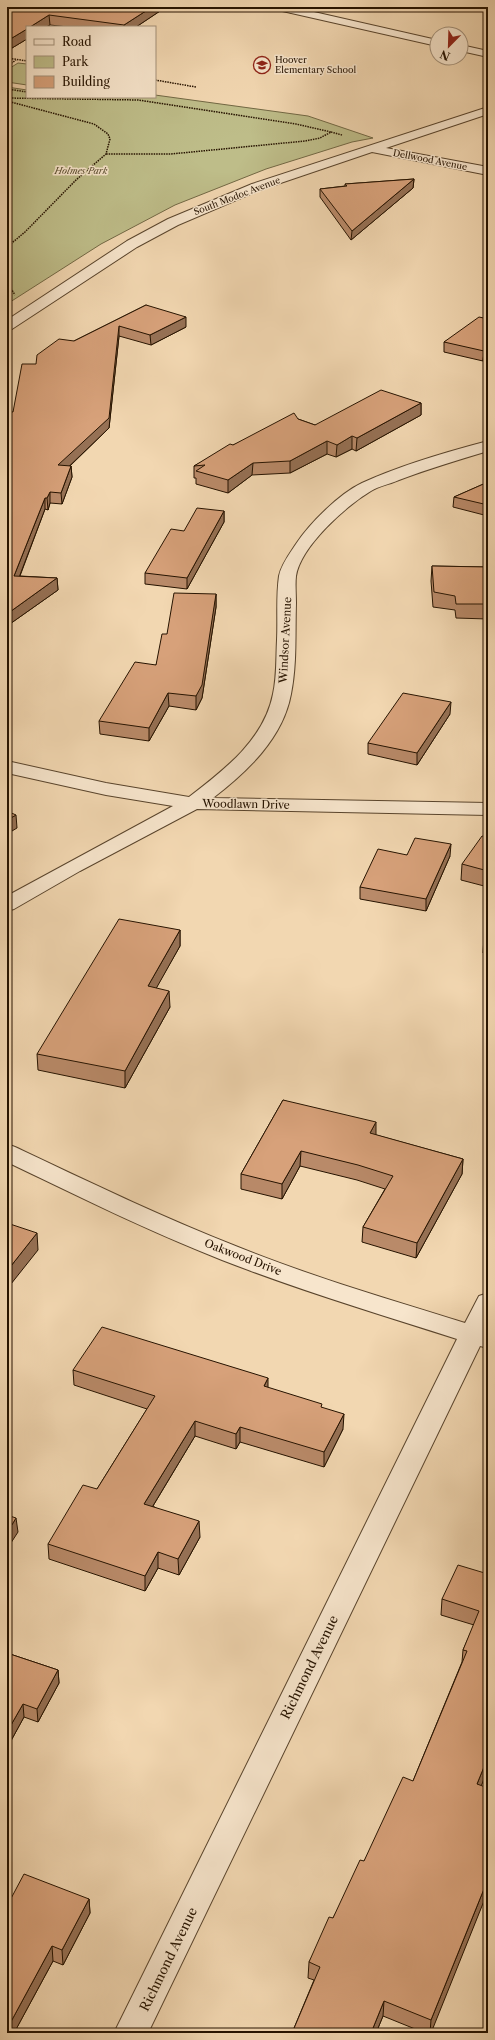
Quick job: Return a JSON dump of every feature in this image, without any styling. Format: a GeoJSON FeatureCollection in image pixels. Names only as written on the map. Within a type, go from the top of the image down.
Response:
{"type":"FeatureCollection","features":[{"type":"Feature","properties":{"kind":"street"},"geometry":{"type":"LineString","coordinates":[[278,7],[295,8],[429,41]]}},
{"type":"Feature","properties":{"kind":"street"},"geometry":{"type":"LineString","coordinates":[[469,50],[488,54]]}},
{"type":"Feature","properties":{"kind":"street","name":"South Modoc Avenue"},"geometry":{"type":"LineString","coordinates":[[7,326],[132,244],[173,222],[256,187],[488,110]]}},
{"type":"Feature","properties":{"kind":"street","name":"Dellwood Avenue"},"geometry":{"type":"LineString","coordinates":[[372,149],[488,171]]}},
{"type":"Feature","properties":{"kind":"street","name":"Windsor Avenue"},"geometry":{"type":"LineString","coordinates":[[7,905],[73,867],[193,803],[225,779],[248,757],[264,736],[274,718],[282,695],[285,671],[288,576],[298,554],[311,534],[350,498],[367,487],[418,467],[488,446]]}},
{"type":"Feature","properties":{"kind":"street","name":"Woodlawn Drive"},"geometry":{"type":"LineString","coordinates":[[7,767],[106,789],[193,803],[488,809]]}},
{"type":"Feature","properties":{"kind":"street","name":"Oakwood Drive"},"geometry":{"type":"LineString","coordinates":[[7,1152],[128,1211],[231,1254],[320,1286],[479,1337]]}},
{"type":"Feature","properties":{"kind":"street","name":"Richmond Avenue"},"geometry":{"type":"LineString","coordinates":[[131,2033],[479,1337],[488,1302]]}},
{"type":"Feature","properties":{"kind":"path"},"geometry":{"type":"LineString","coordinates":[[7,58],[26,61]]}},
{"type":"Feature","properties":{"kind":"path"},"geometry":{"type":"LineString","coordinates":[[7,66],[16,60]]}},
{"type":"Feature","properties":{"kind":"path"},"geometry":{"type":"LineString","coordinates":[[156,80],[196,87]]}},
{"type":"Feature","properties":{"kind":"path"},"geometry":{"type":"LineString","coordinates":[[7,89],[26,92]]}},
{"type":"Feature","properties":{"kind":"path"},"geometry":{"type":"LineString","coordinates":[[7,98],[80,98],[146,101],[296,124],[331,132],[320,138],[305,141],[209,151],[170,154],[106,154]]}},
{"type":"Feature","properties":{"kind":"path"},"geometry":{"type":"LineString","coordinates":[[7,101],[94,124],[108,134],[110,139],[106,154],[76,180],[25,232],[7,247]]}},
{"type":"Feature","properties":{"kind":"path"},"geometry":{"type":"LineString","coordinates":[[7,282],[19,299]]}},
{"type":"Feature","properties":{"kind":"green space"},"geometry":{"type":"Polygon","coordinates":[[[18,63],[26,64],[26,85],[7,82],[7,70],[18,63]]]}},
{"type":"Feature","properties":{"kind":"green space","name":"Holmes Park"},"geometry":{"type":"Polygon","coordinates":[[[7,87],[26,90],[26,98],[156,98],[156,95],[308,116],[373,138],[352,142],[266,169],[175,205],[101,244],[7,304],[7,87]]]}},
{"type":"Feature","properties":{"kind":"building"},"geometry":{"type":"Polygon","coordinates":[[[7,7],[152,7],[124,25],[49,15],[32,26],[26,26],[26,30],[7,41],[7,7]]]}},
{"type":"Feature","properties":{"kind":"building"},"geometry":{"type":"Polygon","coordinates":[[[414,179],[352,231],[320,189],[347,186],[345,184],[414,179]]]}},
{"type":"Feature","properties":{"kind":"building"},"geometry":{"type":"Polygon","coordinates":[[[146,305],[186,317],[150,335],[119,326],[109,418],[58,465],[71,466],[61,493],[50,492],[47,498],[45,498],[14,576],[57,578],[7,614],[7,422],[8,412],[13,412],[22,364],[36,364],[37,355],[59,339],[74,341],[146,305]]]}},
{"type":"Feature","properties":{"kind":"building"},"geometry":{"type":"Polygon","coordinates":[[[479,317],[488,319],[488,349],[484,351],[444,342],[479,317]]]}},
{"type":"Feature","properties":{"kind":"building"},"geometry":{"type":"Polygon","coordinates":[[[381,390],[421,403],[357,438],[352,436],[337,445],[327,441],[290,461],[253,463],[228,480],[196,471],[205,465],[194,466],[230,444],[233,445],[294,413],[298,419],[315,425],[381,390]]]}},
{"type":"Feature","properties":{"kind":"building"},"geometry":{"type":"Polygon","coordinates":[[[488,482],[488,505],[454,497],[488,482]]]}},
{"type":"Feature","properties":{"kind":"building"},"geometry":{"type":"Polygon","coordinates":[[[197,508],[224,511],[187,578],[145,573],[171,529],[184,531],[197,508]]]}},
{"type":"Feature","properties":{"kind":"building"},"geometry":{"type":"Polygon","coordinates":[[[432,566],[488,567],[488,604],[456,604],[455,596],[434,592],[432,566]]]}},
{"type":"Feature","properties":{"kind":"building"},"geometry":{"type":"Polygon","coordinates":[[[174,593],[216,594],[202,685],[196,696],[168,693],[149,728],[99,721],[135,662],[156,665],[162,634],[167,634],[174,593]]]}},
{"type":"Feature","properties":{"kind":"building"},"geometry":{"type":"Polygon","coordinates":[[[403,693],[451,702],[417,753],[368,743],[403,693]]]}},
{"type":"Feature","properties":{"kind":"building"},"geometry":{"type":"Polygon","coordinates":[[[7,811],[16,815],[7,820],[7,811]]]}},
{"type":"Feature","properties":{"kind":"building"},"geometry":{"type":"Polygon","coordinates":[[[482,836],[488,837],[488,871],[462,864],[482,836]]]}},
{"type":"Feature","properties":{"kind":"building"},"geometry":{"type":"Polygon","coordinates":[[[415,838],[451,844],[426,899],[360,887],[378,849],[407,855],[415,838]]]}},
{"type":"Feature","properties":{"kind":"building"},"geometry":{"type":"Polygon","coordinates":[[[119,919],[180,930],[148,986],[169,991],[125,1071],[37,1054],[119,919]]]}},
{"type":"Feature","properties":{"kind":"building"},"geometry":{"type":"Polygon","coordinates":[[[488,931],[488,938],[484,937],[488,931]]]}},
{"type":"Feature","properties":{"kind":"building"},"geometry":{"type":"Polygon","coordinates":[[[283,1100],[376,1122],[370,1133],[463,1159],[417,1243],[363,1227],[393,1176],[358,1165],[301,1151],[282,1184],[241,1174],[283,1100]]]}},
{"type":"Feature","properties":{"kind":"building"},"geometry":{"type":"Polygon","coordinates":[[[7,1223],[37,1233],[7,1271],[7,1223]]]}},
{"type":"Feature","properties":{"kind":"building"},"geometry":{"type":"Polygon","coordinates":[[[102,1327],[268,1378],[264,1386],[322,1404],[321,1407],[344,1414],[324,1452],[240,1427],[236,1434],[195,1421],[144,1504],[199,1521],[178,1559],[158,1552],[145,1576],[48,1544],[83,1485],[97,1489],[155,1396],[73,1370],[102,1327]]]}},
{"type":"Feature","properties":{"kind":"building"},"geometry":{"type":"Polygon","coordinates":[[[7,1515],[16,1518],[7,1533],[7,1515]]]}},
{"type":"Feature","properties":{"kind":"building"},"geometry":{"type":"Polygon","coordinates":[[[458,1565],[488,1574],[488,1757],[477,1784],[488,1788],[488,1879],[431,2020],[384,2001],[371,2033],[292,2033],[320,1967],[309,1962],[329,1917],[333,1918],[360,1860],[364,1861],[403,1777],[413,1781],[467,1651],[463,1650],[479,1611],[442,1599],[458,1565]]]}},
{"type":"Feature","properties":{"kind":"building"},"geometry":{"type":"Polygon","coordinates":[[[7,1653],[58,1670],[37,1709],[23,1704],[7,1732],[7,1653]]]}},
{"type":"Feature","properties":{"kind":"building"},"geometry":{"type":"Polygon","coordinates":[[[24,1874],[89,1899],[62,1950],[52,1946],[7,2029],[7,1906],[24,1874]]]}},
{"type":"Feature","properties":{"kind":"place","name":"Hoover Elementary School"},"geometry":{"type":"Point","coordinates":[262,65]}}]}
